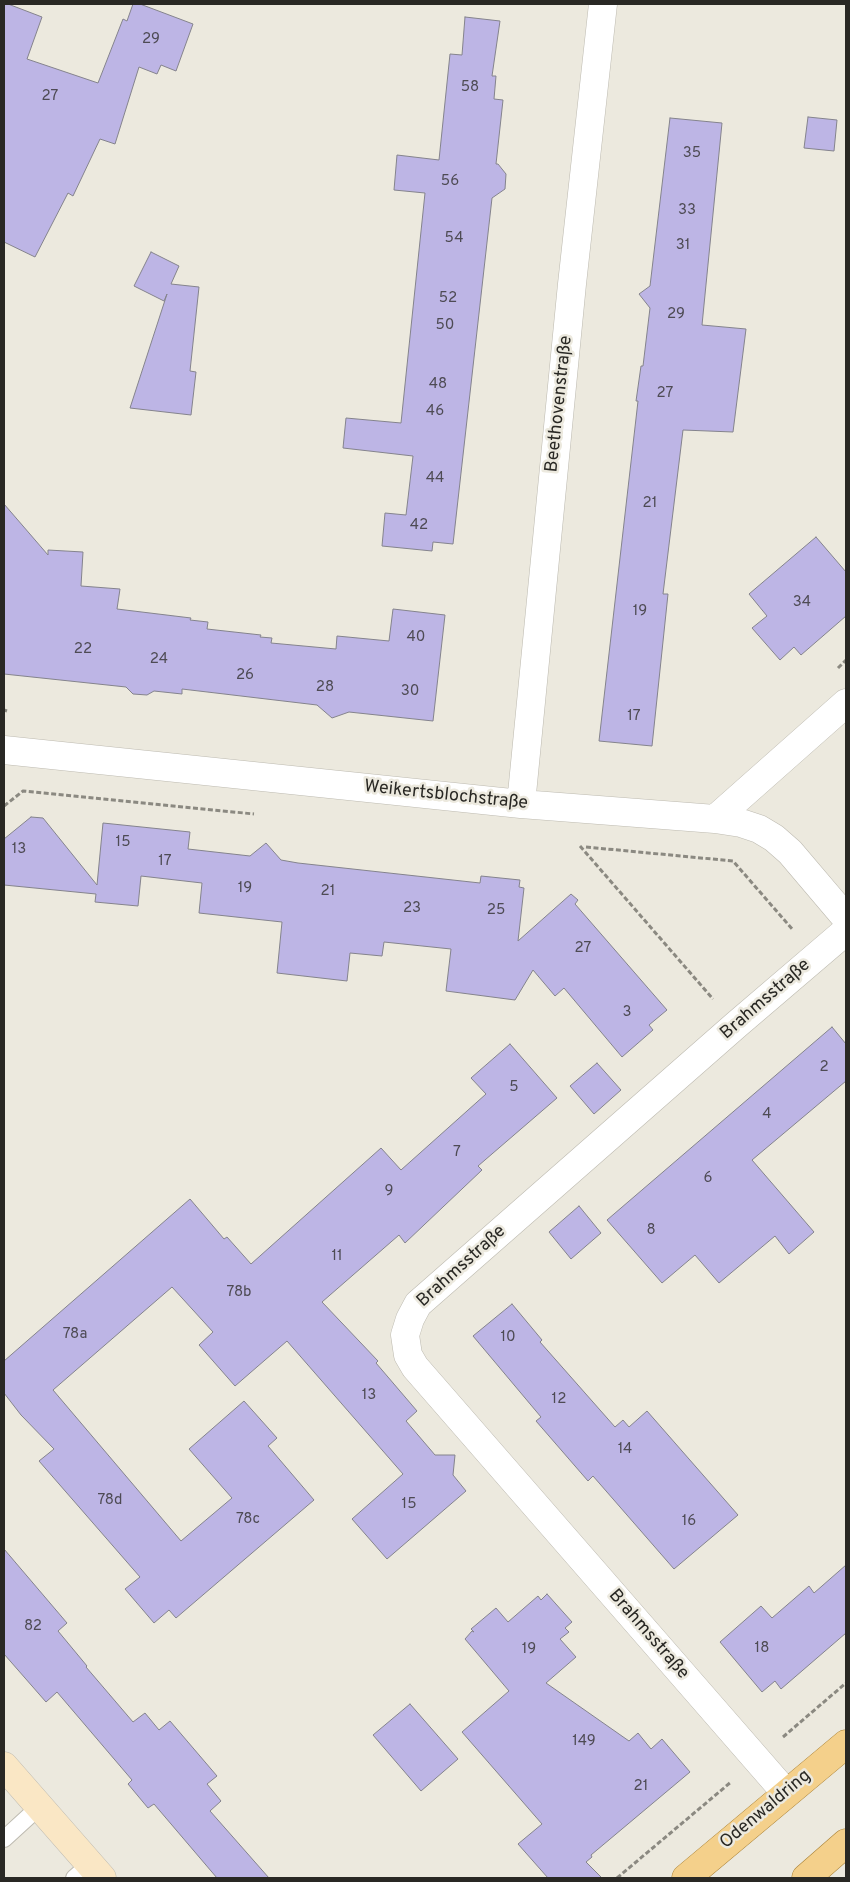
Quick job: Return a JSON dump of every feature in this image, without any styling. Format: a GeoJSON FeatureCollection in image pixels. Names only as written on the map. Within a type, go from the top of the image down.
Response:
{"type":"FeatureCollection","features":[{"type":"Feature","properties":{"kind":"main road","name":"Odenwaldring"},"geometry":{"type":"LineString","coordinates":[[686,1878],[846,1744]]}},
{"type":"Feature","properties":{"kind":"main road"},"geometry":{"type":"LineString","coordinates":[[4,1766],[39,1807],[88,1874]]}},
{"type":"Feature","properties":{"kind":"main road"},"geometry":{"type":"LineString","coordinates":[[806,1878],[846,1843]]}},
{"type":"Feature","properties":{"kind":"street","name":"Beethovenstraße"},"geometry":{"type":"LineString","coordinates":[[521,804],[572,284],[603,4]]}},
{"type":"Feature","properties":{"kind":"street"},"geometry":{"type":"LineString","coordinates":[[715,819],[846,703]]}},
{"type":"Feature","properties":{"kind":"street","name":"Weikertsblochstraße"},"geometry":{"type":"LineString","coordinates":[[4,750],[521,804],[715,819],[742,823],[759,829],[774,838],[790,852],[846,918]]}},
{"type":"Feature","properties":{"kind":"street","name":"Brahmsstraße"},"geometry":{"type":"LineString","coordinates":[[786,1793],[415,1367],[408,1355],[405,1335],[410,1319],[418,1304],[846,931]]}},
{"type":"Feature","properties":{"kind":"lane"},"geometry":{"type":"LineString","coordinates":[[4,1839],[39,1807]]}},
{"type":"Feature","properties":{"kind":"path"},"geometry":{"type":"LineString","coordinates":[[4,806],[23,791],[260,815]]}},
{"type":"Feature","properties":{"kind":"path"},"geometry":{"type":"LineString","coordinates":[[571,845],[733,861],[817,956]]}},
{"type":"Feature","properties":{"kind":"path"},"geometry":{"type":"LineString","coordinates":[[580,846],[736,1025]]}},
{"type":"Feature","properties":{"kind":"building"},"geometry":{"type":"Polygon","coordinates":[[[4,4],[42,17],[27,59],[98,83],[123,19],[127,21],[133,4],[140,4],[193,24],[176,71],[161,65],[157,74],[139,67],[115,144],[100,139],[73,196],[68,193],[35,257],[4,242],[4,4]]]}},
{"type":"Feature","properties":{"kind":"building"},"geometry":{"type":"Polygon","coordinates":[[[465,17],[500,21],[492,76],[496,76],[494,99],[503,100],[496,164],[506,174],[505,189],[492,198],[453,544],[433,542],[432,551],[382,546],[385,513],[406,515],[413,456],[343,448],[346,418],[401,423],[425,193],[394,190],[397,155],[439,160],[450,54],[462,55],[465,17]]]}},
{"type":"Feature","properties":{"kind":"building"},"geometry":{"type":"Polygon","coordinates":[[[808,117],[837,120],[834,151],[804,148],[808,117]]]}},
{"type":"Feature","properties":{"kind":"building"},"geometry":{"type":"Polygon","coordinates":[[[670,118],[722,123],[702,325],[746,329],[733,432],[683,430],[663,594],[668,594],[652,746],[599,741],[638,401],[636,401],[641,366],[643,366],[650,308],[639,294],[650,286],[670,118]]]}},
{"type":"Feature","properties":{"kind":"building"},"geometry":{"type":"Polygon","coordinates":[[[151,252],[179,266],[171,284],[199,287],[190,371],[196,372],[191,415],[130,408],[167,294],[164,301],[134,286],[151,252]]]}},
{"type":"Feature","properties":{"kind":"building"},"geometry":{"type":"Polygon","coordinates":[[[4,504],[48,555],[48,550],[83,552],[81,586],[120,589],[117,609],[191,618],[190,620],[208,622],[207,629],[261,635],[260,637],[272,638],[271,643],[336,649],[337,636],[389,641],[393,609],[445,615],[433,721],[349,712],[332,718],[317,705],[182,689],[182,694],[154,691],[147,695],[133,694],[126,687],[4,674],[4,504]]]}},
{"type":"Feature","properties":{"kind":"building"},"geometry":{"type":"Polygon","coordinates":[[[816,537],[846,572],[846,616],[801,655],[794,647],[780,660],[752,628],[767,616],[749,594],[816,537]]]}},
{"type":"Feature","properties":{"kind":"building"},"geometry":{"type":"Polygon","coordinates":[[[31,817],[43,818],[97,885],[103,823],[190,832],[188,849],[250,856],[266,843],[281,860],[298,863],[480,883],[481,876],[520,880],[519,887],[524,888],[518,941],[571,894],[578,900],[575,904],[667,1010],[649,1025],[653,1030],[622,1057],[564,988],[555,996],[533,970],[515,1000],[446,991],[451,949],[384,942],[382,956],[350,953],[347,981],[277,973],[282,922],[199,913],[202,883],[141,876],[138,906],[95,902],[96,894],[4,885],[4,839],[31,817]]]}},
{"type":"Feature","properties":{"kind":"building"},"geometry":{"type":"Polygon","coordinates":[[[832,1027],[846,1044],[846,1081],[752,1160],[814,1232],[789,1254],[775,1236],[719,1283],[695,1255],[662,1283],[607,1220],[832,1027]]]}},
{"type":"Feature","properties":{"kind":"building"},"geometry":{"type":"Polygon","coordinates":[[[510,1044],[557,1098],[478,1166],[482,1170],[405,1243],[399,1235],[322,1302],[378,1361],[376,1363],[417,1411],[406,1421],[435,1455],[455,1455],[453,1475],[466,1491],[387,1559],[352,1519],[403,1474],[287,1341],[235,1386],[199,1345],[213,1332],[172,1287],[53,1390],[181,1541],[232,1498],[189,1449],[244,1401],[277,1438],[268,1446],[314,1500],[176,1618],[169,1610],[154,1623],[125,1589],[140,1577],[39,1461],[54,1449],[21,1415],[4,1393],[4,1361],[190,1199],[224,1239],[227,1237],[251,1264],[381,1148],[401,1170],[486,1094],[471,1078],[510,1044]]]}},
{"type":"Feature","properties":{"kind":"building"},"geometry":{"type":"Polygon","coordinates":[[[597,1063],[621,1090],[594,1114],[570,1086],[597,1063]]]}},
{"type":"Feature","properties":{"kind":"building"},"geometry":{"type":"Polygon","coordinates":[[[579,1206],[601,1233],[571,1259],[549,1232],[579,1206]]]}},
{"type":"Feature","properties":{"kind":"building"},"geometry":{"type":"Polygon","coordinates":[[[512,1304],[542,1340],[540,1342],[615,1427],[623,1420],[629,1427],[647,1411],[738,1515],[674,1569],[593,1476],[588,1481],[536,1421],[541,1417],[473,1336],[512,1304]]]}},
{"type":"Feature","properties":{"kind":"building"},"geometry":{"type":"Polygon","coordinates":[[[4,1549],[67,1623],[58,1631],[133,1722],[145,1713],[159,1730],[170,1721],[217,1776],[207,1784],[221,1801],[210,1811],[269,1878],[217,1878],[154,1804],[148,1808],[128,1784],[132,1780],[57,1692],[46,1702],[4,1654],[4,1549]]]}},
{"type":"Feature","properties":{"kind":"building"},"geometry":{"type":"Polygon","coordinates":[[[846,1565],[846,1633],[781,1689],[775,1681],[762,1692],[720,1642],[761,1606],[772,1618],[809,1586],[814,1593],[846,1565]]]}},
{"type":"Feature","properties":{"kind":"building"},"geometry":{"type":"Polygon","coordinates":[[[547,1594],[572,1622],[565,1628],[569,1632],[560,1639],[576,1657],[546,1683],[629,1741],[638,1733],[651,1749],[662,1739],[690,1772],[591,1855],[592,1857],[586,1862],[602,1878],[548,1878],[518,1844],[542,1824],[462,1732],[509,1691],[465,1639],[472,1631],[474,1632],[471,1629],[496,1608],[508,1622],[538,1596],[541,1600],[547,1594]]]}},
{"type":"Feature","properties":{"kind":"building"},"geometry":{"type":"Polygon","coordinates":[[[410,1704],[458,1759],[421,1791],[373,1735],[410,1704]]]}}]}
